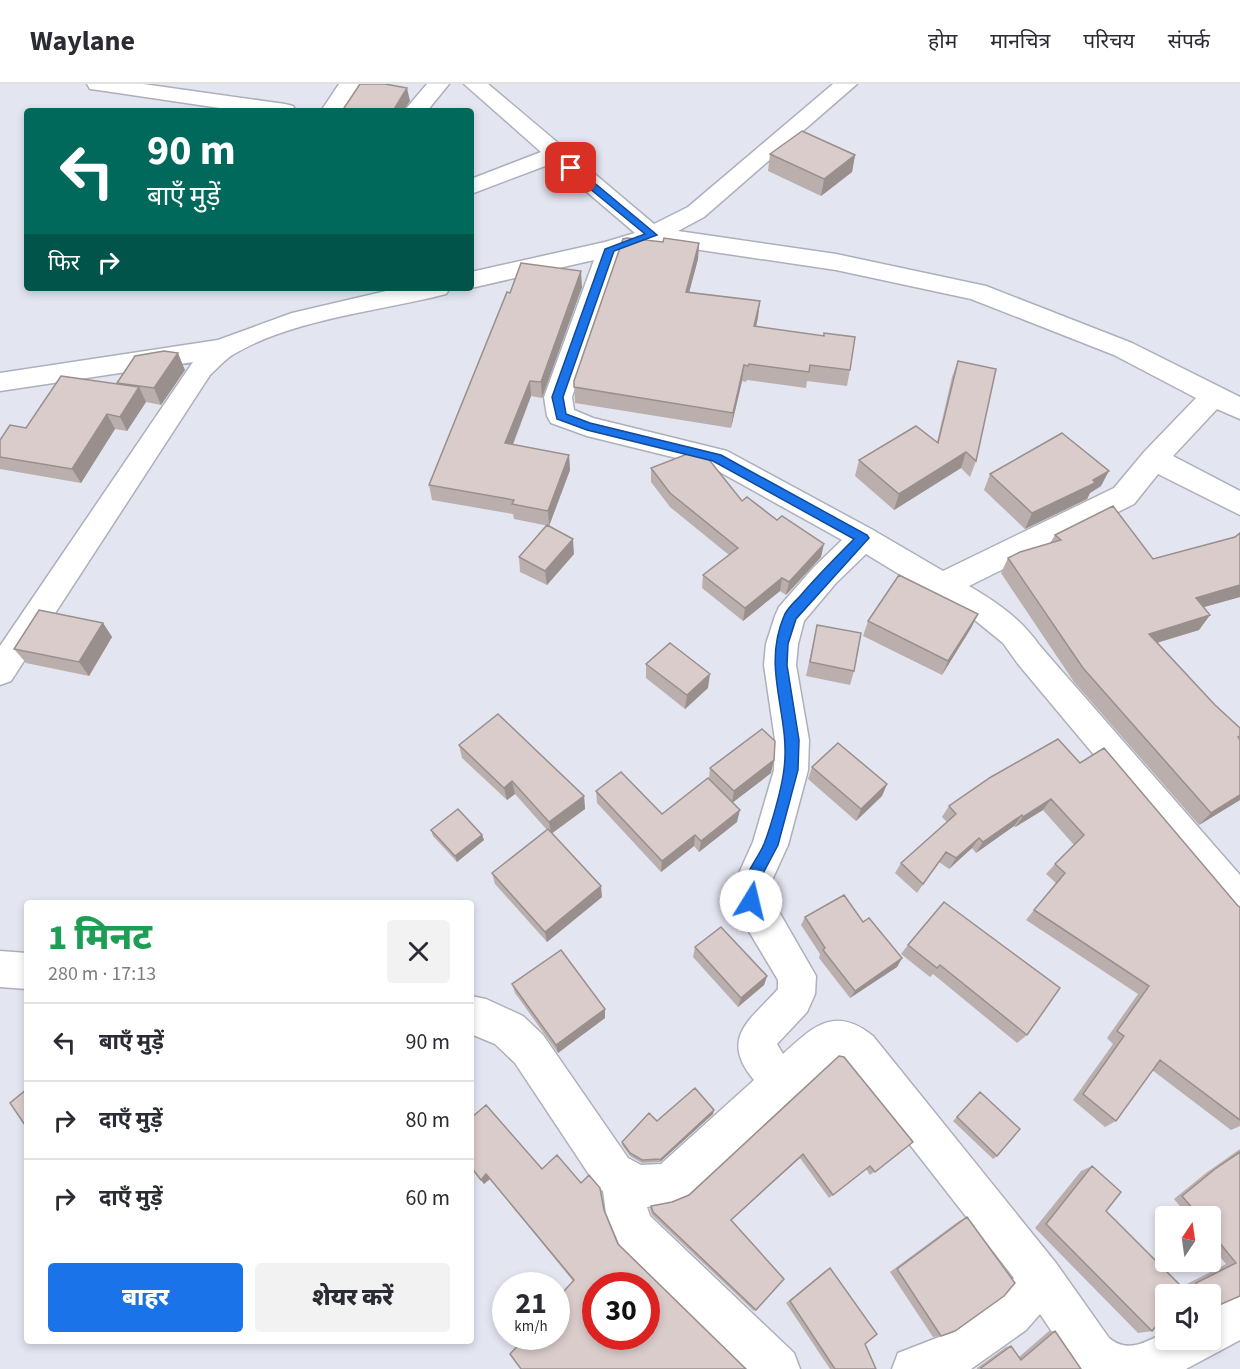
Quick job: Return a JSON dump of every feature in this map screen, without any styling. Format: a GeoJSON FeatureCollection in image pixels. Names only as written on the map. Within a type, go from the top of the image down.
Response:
{"type":"FeatureCollection","features":[{"type":"Feature","properties":{"kind":"street"},"geometry":{"type":"LineString","coordinates":[[98,84],[169,89],[269,108]]}},
{"type":"Feature","properties":{"kind":"street"},"geometry":{"type":"LineString","coordinates":[[334,108],[350,84]]}},
{"type":"Feature","properties":{"kind":"street"},"geometry":{"type":"LineString","coordinates":[[418,108],[438,84]]}},
{"type":"Feature","properties":{"kind":"street"},"geometry":{"type":"LineString","coordinates":[[475,84],[652,235],[836,262],[977,292],[1124,349],[1240,409]]}},
{"type":"Feature","properties":{"kind":"street"},"geometry":{"type":"LineString","coordinates":[[474,279],[610,249],[652,235],[696,212],[846,84]]}},
{"type":"Feature","properties":{"kind":"street"},"geometry":{"type":"LineString","coordinates":[[474,187],[555,154]]}},
{"type":"Feature","properties":{"kind":"street"},"geometry":{"type":"LineString","coordinates":[[610,249],[558,397],[561,416],[587,426],[717,458],[863,538],[987,612],[1014,634],[1029,655],[1240,902]]}},
{"type":"Feature","properties":{"kind":"street"},"geometry":{"type":"LineString","coordinates":[[0,382],[223,348],[250,335],[296,320],[424,291]]}},
{"type":"Feature","properties":{"kind":"street"},"geometry":{"type":"LineString","coordinates":[[0,672],[201,369],[223,348]]}},
{"type":"Feature","properties":{"kind":"street"},"geometry":{"type":"LineString","coordinates":[[941,585],[1124,496],[1154,459],[1214,395]]}},
{"type":"Feature","properties":{"kind":"street"},"geometry":{"type":"LineString","coordinates":[[1154,459],[1240,504]]}},
{"type":"Feature","properties":{"kind":"street"},"geometry":{"type":"LineString","coordinates":[[783,1080],[763,1061],[757,1049],[758,1040],[761,1032],[793,1000],[798,987],[797,976],[751,901],[749,891],[752,880],[770,845],[791,770],[790,721],[780,665],[782,644],[790,616],[825,575],[863,538]]}},
{"type":"Feature","properties":{"kind":"street"},"geometry":{"type":"LineString","coordinates":[[0,969],[24,971]]}},
{"type":"Feature","properties":{"kind":"street"},"geometry":{"type":"LineString","coordinates":[[474,1016],[486,1018],[509,1030],[529,1049],[613,1173],[624,1182],[636,1186],[654,1186],[671,1182],[827,1040],[844,1039],[855,1045],[1041,1278],[1093,1354],[1105,1364],[1139,1369],[1176,1350]]}},
{"type":"Feature","properties":{"kind":"street"},"geometry":{"type":"LineString","coordinates":[[624,1182],[626,1216],[635,1231],[778,1369]]}},
{"type":"Feature","properties":{"kind":"street"},"geometry":{"type":"LineString","coordinates":[[914,1369],[961,1351],[1011,1315],[1041,1278]]}},
{"type":"Feature","properties":{"kind":"street"},"geometry":{"type":"LineString","coordinates":[[1221,1326],[1240,1317]]}},
{"type":"Feature","properties":{"kind":"building"},"geometry":{"type":"Polygon","coordinates":[[[360,84],[385,84],[407,88],[395,108],[344,108],[360,84]]]}},
{"type":"Feature","properties":{"kind":"building"},"geometry":{"type":"Polygon","coordinates":[[[802,131],[855,155],[824,179],[770,154],[802,131]]]}},
{"type":"Feature","properties":{"kind":"building"},"geometry":{"type":"Polygon","coordinates":[[[664,238],[699,243],[686,292],[760,301],[754,326],[824,336],[824,333],[855,337],[850,370],[810,365],[809,372],[744,365],[733,413],[574,387],[574,381],[623,239],[663,242],[664,238]]]}},
{"type":"Feature","properties":{"kind":"building"},"geometry":{"type":"Polygon","coordinates":[[[521,263],[581,271],[541,382],[530,381],[505,443],[569,455],[548,511],[512,504],[514,500],[429,485],[507,292],[510,293],[521,263]]]}},
{"type":"Feature","properties":{"kind":"building"},"geometry":{"type":"Polygon","coordinates":[[[164,351],[178,353],[154,388],[117,383],[135,356],[164,351]]]}},
{"type":"Feature","properties":{"kind":"building"},"geometry":{"type":"Polygon","coordinates":[[[958,361],[996,369],[976,461],[966,452],[899,494],[859,460],[916,426],[938,443],[958,361]]]}},
{"type":"Feature","properties":{"kind":"building"},"geometry":{"type":"Polygon","coordinates":[[[61,376],[139,387],[120,417],[107,414],[72,469],[0,457],[0,440],[10,425],[26,428],[61,376]]]}},
{"type":"Feature","properties":{"kind":"building"},"geometry":{"type":"Polygon","coordinates":[[[1062,433],[1109,471],[1093,480],[1095,483],[1032,513],[990,474],[1062,433]]]}},
{"type":"Feature","properties":{"kind":"building"},"geometry":{"type":"Polygon","coordinates":[[[695,451],[703,452],[742,501],[747,497],[777,520],[782,516],[824,544],[789,582],[782,578],[745,608],[703,575],[738,548],[670,493],[651,468],[695,451]]]}},
{"type":"Feature","properties":{"kind":"building"},"geometry":{"type":"Polygon","coordinates":[[[1113,506],[1153,559],[1235,537],[1240,533],[1240,585],[1196,598],[1210,615],[1149,634],[1215,705],[1240,728],[1238,737],[1240,740],[1240,795],[1211,813],[1083,668],[1008,558],[1020,552],[1061,540],[1055,535],[1113,506]]]}},
{"type":"Feature","properties":{"kind":"building"},"geometry":{"type":"Polygon","coordinates":[[[547,525],[573,539],[545,571],[519,557],[547,525]]]}},
{"type":"Feature","properties":{"kind":"building"},"geometry":{"type":"Polygon","coordinates":[[[899,575],[978,614],[948,661],[868,621],[899,575]]]}},
{"type":"Feature","properties":{"kind":"building"},"geometry":{"type":"Polygon","coordinates":[[[39,610],[103,623],[79,662],[14,649],[39,610]]]}},
{"type":"Feature","properties":{"kind":"building"},"geometry":{"type":"Polygon","coordinates":[[[817,625],[861,633],[854,671],[810,662],[817,625]]]}},
{"type":"Feature","properties":{"kind":"building"},"geometry":{"type":"Polygon","coordinates":[[[670,643],[710,674],[687,695],[646,664],[670,643]]]}},
{"type":"Feature","properties":{"kind":"building"},"geometry":{"type":"Polygon","coordinates":[[[498,714],[584,796],[549,822],[512,781],[504,788],[459,745],[498,714]]]}},
{"type":"Feature","properties":{"kind":"building"},"geometry":{"type":"Polygon","coordinates":[[[762,729],[775,741],[774,760],[734,791],[710,768],[762,729]]]}},
{"type":"Feature","properties":{"kind":"building"},"geometry":{"type":"Polygon","coordinates":[[[1058,739],[1080,763],[1104,748],[1240,907],[1240,1120],[1160,1060],[1116,1121],[1083,1094],[1124,1036],[1117,1031],[1149,986],[1034,910],[1065,873],[1055,864],[1084,835],[1051,799],[1023,817],[1022,815],[983,842],[979,838],[956,858],[946,852],[923,884],[901,863],[956,814],[949,806],[991,777],[1058,739]]]}},
{"type":"Feature","properties":{"kind":"building"},"geometry":{"type":"Polygon","coordinates":[[[838,743],[887,784],[861,809],[812,767],[838,743]]]}},
{"type":"Feature","properties":{"kind":"building"},"geometry":{"type":"Polygon","coordinates":[[[621,772],[662,814],[708,778],[740,810],[701,841],[695,835],[662,861],[596,791],[621,772]]]}},
{"type":"Feature","properties":{"kind":"building"},"geometry":{"type":"Polygon","coordinates":[[[458,809],[482,835],[455,856],[431,830],[458,809]]]}},
{"type":"Feature","properties":{"kind":"building"},"geometry":{"type":"Polygon","coordinates":[[[548,829],[601,886],[545,932],[492,873],[548,829]]]}},
{"type":"Feature","properties":{"kind":"building"},"geometry":{"type":"Polygon","coordinates":[[[844,895],[863,922],[869,918],[902,958],[855,991],[823,950],[825,948],[805,917],[844,895]]]}},
{"type":"Feature","properties":{"kind":"building"},"geometry":{"type":"Polygon","coordinates":[[[944,902],[1060,988],[1027,1035],[940,965],[937,968],[908,945],[944,902]]]}},
{"type":"Feature","properties":{"kind":"building"},"geometry":{"type":"Polygon","coordinates":[[[721,927],[767,976],[741,998],[695,947],[721,927]]]}},
{"type":"Feature","properties":{"kind":"building"},"geometry":{"type":"Polygon","coordinates":[[[561,950],[605,1009],[556,1045],[512,984],[561,950]]]}},
{"type":"Feature","properties":{"kind":"building"},"geometry":{"type":"Polygon","coordinates":[[[839,1056],[844,1057],[913,1142],[875,1172],[870,1166],[833,1195],[803,1154],[731,1220],[784,1279],[756,1310],[653,1212],[651,1206],[672,1202],[689,1195],[839,1056]]]}},
{"type":"Feature","properties":{"kind":"building"},"geometry":{"type":"Polygon","coordinates":[[[695,1088],[714,1110],[661,1159],[642,1160],[630,1153],[622,1142],[649,1113],[657,1121],[695,1088]]]}},
{"type":"Feature","properties":{"kind":"building"},"geometry":{"type":"Polygon","coordinates":[[[24,1091],[24,1124],[10,1103],[24,1091]]]}},
{"type":"Feature","properties":{"kind":"building"},"geometry":{"type":"Polygon","coordinates":[[[980,1092],[1020,1129],[997,1156],[957,1117],[980,1092]]]}},
{"type":"Feature","properties":{"kind":"building"},"geometry":{"type":"Polygon","coordinates":[[[486,1105],[542,1169],[557,1155],[581,1183],[589,1175],[600,1188],[604,1210],[618,1244],[647,1272],[582,1272],[582,1350],[660,1350],[660,1285],[746,1369],[521,1369],[510,1354],[514,1350],[570,1350],[570,1284],[574,1280],[570,1272],[567,1272],[486,1174],[481,1180],[474,1171],[474,1115],[486,1105]]]}},
{"type":"Feature","properties":{"kind":"building"},"geometry":{"type":"Polygon","coordinates":[[[1240,1152],[1240,1296],[1221,1304],[1221,1284],[1196,1283],[1236,1263],[1221,1245],[1221,1206],[1190,1206],[1182,1196],[1240,1152]]]}},
{"type":"Feature","properties":{"kind":"building"},"geometry":{"type":"Polygon","coordinates":[[[1092,1166],[1121,1192],[1106,1211],[1155,1260],[1155,1272],[1167,1272],[1179,1284],[1155,1284],[1155,1328],[1152,1331],[1046,1224],[1092,1166]]]}},
{"type":"Feature","properties":{"kind":"building"},"geometry":{"type":"Polygon","coordinates":[[[967,1217],[1015,1283],[1004,1296],[955,1331],[941,1336],[897,1269],[967,1217]]]}},
{"type":"Feature","properties":{"kind":"building"},"geometry":{"type":"Polygon","coordinates":[[[830,1268],[877,1334],[865,1344],[876,1369],[835,1369],[790,1301],[830,1268]]]}},
{"type":"Feature","properties":{"kind":"building"},"geometry":{"type":"Polygon","coordinates":[[[1055,1331],[1081,1369],[981,1368],[1011,1346],[1021,1360],[1055,1331]]]}},
{"type":"Feature","properties":{"kind":"route"},"geometry":{"type":"LineString","coordinates":[[571,168],[652,235],[610,249],[558,397],[561,416],[587,426],[717,458],[863,538],[825,575],[790,616],[782,644],[780,665],[792,740],[791,770],[770,845],[752,880],[749,891],[751,901]]}}]}
